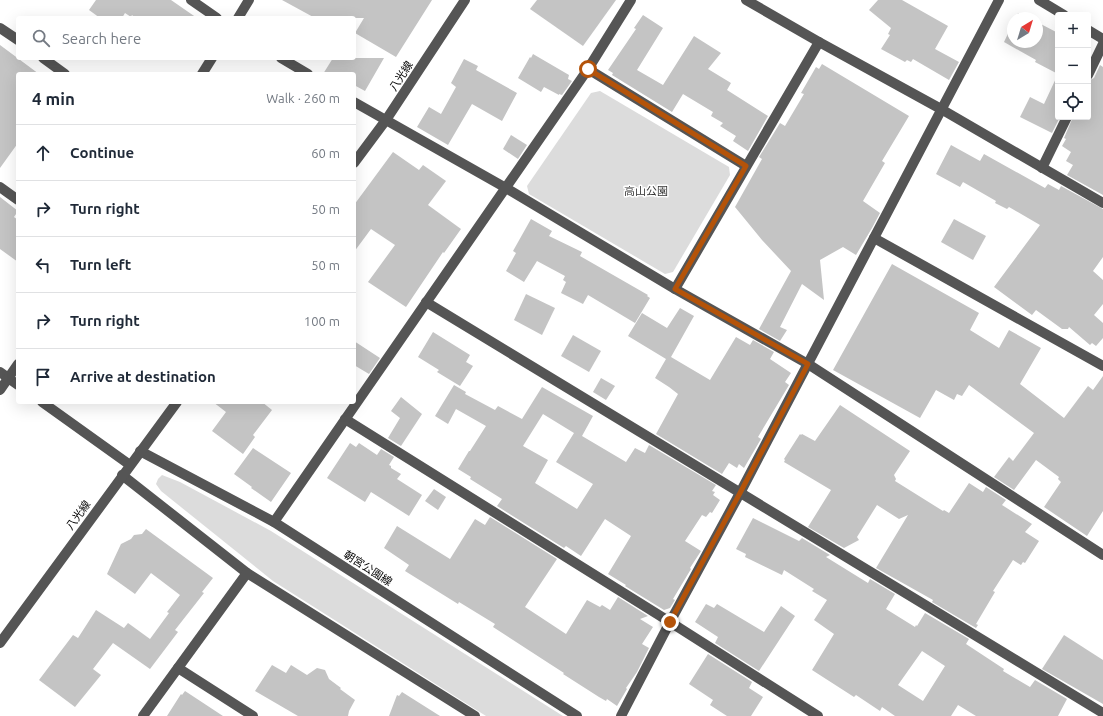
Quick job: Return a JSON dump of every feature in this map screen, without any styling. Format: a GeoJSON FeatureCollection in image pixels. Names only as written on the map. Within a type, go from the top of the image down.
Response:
{"type":"FeatureCollection","features":[{"type":"Feature","properties":{"kind":"street"},"geometry":{"type":"LineString","coordinates":[[191,0],[214,16]]}},
{"type":"Feature","properties":{"kind":"street"},"geometry":{"type":"LineString","coordinates":[[239,16],[249,0]]}},
{"type":"Feature","properties":{"kind":"street","name":"八光線"},"geometry":{"type":"LineString","coordinates":[[356,160],[386,120],[465,0]]}},
{"type":"Feature","properties":{"kind":"street"},"geometry":{"type":"LineString","coordinates":[[356,403],[588,69],[632,0]]}},
{"type":"Feature","properties":{"kind":"street"},"geometry":{"type":"LineString","coordinates":[[746,0],[941,109],[1103,203]]}},
{"type":"Feature","properties":{"kind":"street"},"geometry":{"type":"LineString","coordinates":[[621,716],[999,0]]}},
{"type":"Feature","properties":{"kind":"street"},"geometry":{"type":"LineString","coordinates":[[1039,0],[1059,12]]}},
{"type":"Feature","properties":{"kind":"street"},"geometry":{"type":"LineString","coordinates":[[0,28],[16,39]]}},
{"type":"Feature","properties":{"kind":"street"},"geometry":{"type":"LineString","coordinates":[[1091,32],[1103,39]]}},
{"type":"Feature","properties":{"kind":"street"},"geometry":{"type":"LineString","coordinates":[[675,289],[819,42]]}},
{"type":"Feature","properties":{"kind":"street"},"geometry":{"type":"LineString","coordinates":[[1091,69],[1103,44]]}},
{"type":"Feature","properties":{"kind":"street"},"geometry":{"type":"LineString","coordinates":[[45,60],[62,72]]}},
{"type":"Feature","properties":{"kind":"street"},"geometry":{"type":"LineString","coordinates":[[203,72],[211,60]]}},
{"type":"Feature","properties":{"kind":"street"},"geometry":{"type":"LineString","coordinates":[[284,60],[305,72]]}},
{"type":"Feature","properties":{"kind":"street"},"geometry":{"type":"LineString","coordinates":[[588,69],[746,166]]}},
{"type":"Feature","properties":{"kind":"street"},"geometry":{"type":"LineString","coordinates":[[356,103],[506,188],[675,289],[808,364],[1103,555]]}},
{"type":"Feature","properties":{"kind":"street"},"geometry":{"type":"LineString","coordinates":[[1042,168],[1066,120]]}},
{"type":"Feature","properties":{"kind":"street"},"geometry":{"type":"LineString","coordinates":[[0,187],[16,199]]}},
{"type":"Feature","properties":{"kind":"street"},"geometry":{"type":"LineString","coordinates":[[874,238],[1103,366]]}},
{"type":"Feature","properties":{"kind":"street"},"geometry":{"type":"LineString","coordinates":[[426,302],[1103,713]]}},
{"type":"Feature","properties":{"kind":"street"},"geometry":{"type":"LineString","coordinates":[[0,390],[16,367]]}},
{"type":"Feature","properties":{"kind":"street"},"geometry":{"type":"LineString","coordinates":[[0,372],[16,383]]}},
{"type":"Feature","properties":{"kind":"street"},"geometry":{"type":"LineString","coordinates":[[45,404],[130,465]]}},
{"type":"Feature","properties":{"kind":"street","name":"八光線"},"geometry":{"type":"LineString","coordinates":[[0,643],[175,404]]}},
{"type":"Feature","properties":{"kind":"street"},"geometry":{"type":"LineString","coordinates":[[274,522],[355,404]]}},
{"type":"Feature","properties":{"kind":"street"},"geometry":{"type":"LineString","coordinates":[[345,419],[818,716]]}},
{"type":"Feature","properties":{"kind":"street","name":"朝宮公園線"},"geometry":{"type":"LineString","coordinates":[[140,451],[274,522],[577,716]]}},
{"type":"Feature","properties":{"kind":"street"},"geometry":{"type":"LineString","coordinates":[[122,475],[247,573],[475,716]]}},
{"type":"Feature","properties":{"kind":"street"},"geometry":{"type":"LineString","coordinates":[[143,716],[247,573]]}},
{"type":"Feature","properties":{"kind":"street"},"geometry":{"type":"LineString","coordinates":[[178,668],[253,716]]}},
{"type":"Feature","properties":{"kind":"green space","name":"高山公園"},"geometry":{"type":"Polygon","coordinates":[[[600,91],[729,167],[730,175],[673,272],[665,274],[529,194],[527,186],[591,93],[600,91]]]}},
{"type":"Feature","properties":{"kind":"green space"},"geometry":{"type":"Polygon","coordinates":[[[162,475],[180,482],[271,531],[563,716],[486,716],[273,581],[161,491],[156,484],[162,475]]]}},
{"type":"Feature","properties":{"kind":"building"},"geometry":{"type":"Polygon","coordinates":[[[96,0],[171,0],[194,16],[130,16],[125,13],[123,16],[97,16],[89,10],[96,0]]]}},
{"type":"Feature","properties":{"kind":"building"},"geometry":{"type":"Polygon","coordinates":[[[282,0],[432,0],[396,57],[356,34],[364,18],[356,18],[356,16],[311,16],[282,0]]]}},
{"type":"Feature","properties":{"kind":"building"},"geometry":{"type":"Polygon","coordinates":[[[537,0],[616,0],[583,46],[530,9],[537,0]]]}},
{"type":"Feature","properties":{"kind":"building"},"geometry":{"type":"Polygon","coordinates":[[[878,0],[902,0],[948,26],[935,49],[959,62],[949,80],[913,59],[911,62],[907,60],[905,62],[881,49],[890,35],[888,34],[891,28],[869,10],[878,0]]]}},
{"type":"Feature","properties":{"kind":"building"},"geometry":{"type":"Polygon","coordinates":[[[643,15],[663,28],[637,70],[663,85],[694,36],[721,53],[708,69],[731,83],[727,90],[768,116],[748,151],[733,141],[736,136],[720,126],[723,123],[711,116],[713,112],[683,94],[672,112],[612,75],[613,73],[608,70],[636,29],[634,28],[643,15]]]}},
{"type":"Feature","properties":{"kind":"building"},"geometry":{"type":"Polygon","coordinates":[[[1043,25],[1055,31],[1055,72],[1035,62],[1036,60],[1015,48],[1043,48],[1043,25]]]}},
{"type":"Feature","properties":{"kind":"building"},"geometry":{"type":"Polygon","coordinates":[[[1007,36],[1007,44],[1004,42],[1007,36]]]}},
{"type":"Feature","properties":{"kind":"building"},"geometry":{"type":"Polygon","coordinates":[[[0,45],[16,57],[16,60],[20,60],[36,72],[16,72],[16,146],[0,168],[0,45]]]}},
{"type":"Feature","properties":{"kind":"building"},"geometry":{"type":"Polygon","coordinates":[[[533,54],[569,75],[568,79],[572,81],[562,95],[559,95],[544,87],[541,92],[518,78],[533,54]]]}},
{"type":"Feature","properties":{"kind":"building"},"geometry":{"type":"Polygon","coordinates":[[[384,58],[365,91],[356,86],[356,72],[324,72],[332,60],[384,58]]]}},
{"type":"Feature","properties":{"kind":"building"},"geometry":{"type":"Polygon","coordinates":[[[464,59],[478,66],[476,70],[517,93],[502,121],[472,104],[448,145],[417,127],[429,107],[441,114],[456,87],[451,83],[464,59]]]}},
{"type":"Feature","properties":{"kind":"building"},"geometry":{"type":"Polygon","coordinates":[[[822,64],[909,116],[882,161],[885,163],[863,201],[880,213],[872,228],[856,255],[843,247],[820,260],[824,300],[802,284],[780,327],[787,330],[780,341],[759,329],[791,271],[762,240],[735,207],[762,159],[759,157],[780,123],[785,126],[804,94],[801,93],[816,67],[819,69],[822,64]]]}},
{"type":"Feature","properties":{"kind":"building"},"geometry":{"type":"Polygon","coordinates":[[[1100,65],[1103,67],[1103,195],[1067,175],[1073,165],[1066,161],[1071,152],[1062,146],[1066,139],[1064,138],[1072,120],[1091,120],[1091,80],[1094,78],[1100,65]]]}},
{"type":"Feature","properties":{"kind":"building"},"geometry":{"type":"Polygon","coordinates":[[[1055,80],[1055,120],[1058,120],[1052,133],[1020,117],[1030,97],[1044,104],[1055,80]]]}},
{"type":"Feature","properties":{"kind":"building"},"geometry":{"type":"Polygon","coordinates":[[[511,135],[527,145],[518,159],[503,149],[511,135]]]}},
{"type":"Feature","properties":{"kind":"building"},"geometry":{"type":"Polygon","coordinates":[[[951,145],[980,161],[984,154],[1045,188],[1048,184],[1059,190],[1061,186],[1103,209],[1103,257],[1093,271],[1103,280],[1103,304],[1094,315],[1103,323],[1103,338],[1096,346],[1092,343],[1090,345],[1069,327],[1068,329],[1062,329],[1036,310],[1032,315],[994,287],[1040,225],[1009,207],[1007,209],[995,203],[996,201],[963,182],[960,187],[936,174],[951,145]]]}},
{"type":"Feature","properties":{"kind":"building"},"geometry":{"type":"Polygon","coordinates":[[[393,152],[419,170],[423,165],[446,181],[428,205],[461,229],[444,253],[443,252],[406,307],[368,282],[395,245],[371,229],[356,249],[356,202],[393,152]]]}},
{"type":"Feature","properties":{"kind":"building"},"geometry":{"type":"Polygon","coordinates":[[[0,197],[16,209],[14,217],[16,218],[16,261],[0,249],[0,197]]]}},
{"type":"Feature","properties":{"kind":"building"},"geometry":{"type":"Polygon","coordinates":[[[531,219],[552,231],[549,236],[582,252],[580,256],[648,295],[647,296],[650,298],[635,323],[588,295],[583,304],[561,293],[566,282],[563,280],[565,276],[537,261],[524,282],[506,271],[516,253],[513,251],[531,219]]]}},
{"type":"Feature","properties":{"kind":"building"},"geometry":{"type":"Polygon","coordinates":[[[954,219],[986,236],[973,260],[941,242],[954,219]]]}},
{"type":"Feature","properties":{"kind":"building"},"geometry":{"type":"Polygon","coordinates":[[[892,264],[979,313],[970,330],[999,348],[1009,330],[1041,348],[1020,384],[1064,418],[1088,386],[1093,390],[1103,376],[1103,511],[1087,536],[1044,507],[1061,482],[1058,479],[1059,477],[1036,460],[1014,490],[994,477],[1009,457],[1013,461],[1034,433],[969,385],[962,396],[957,394],[954,400],[936,390],[920,418],[833,370],[892,264]]]}},
{"type":"Feature","properties":{"kind":"building"},"geometry":{"type":"Polygon","coordinates":[[[526,294],[555,308],[542,335],[514,320],[526,294]]]}},
{"type":"Feature","properties":{"kind":"building"},"geometry":{"type":"Polygon","coordinates":[[[680,308],[694,316],[671,357],[710,380],[736,337],[750,345],[753,340],[774,352],[770,359],[791,373],[785,382],[789,385],[758,437],[761,439],[744,468],[739,464],[737,468],[729,463],[722,474],[656,434],[678,394],[655,378],[666,359],[628,336],[642,313],[667,328],[680,308]]]}},
{"type":"Feature","properties":{"kind":"building"},"geometry":{"type":"Polygon","coordinates":[[[433,332],[470,355],[466,362],[473,366],[460,386],[437,372],[439,370],[418,357],[433,332]]]}},
{"type":"Feature","properties":{"kind":"building"},"geometry":{"type":"Polygon","coordinates":[[[573,335],[601,351],[589,372],[561,356],[573,335]]]}},
{"type":"Feature","properties":{"kind":"building"},"geometry":{"type":"Polygon","coordinates":[[[356,342],[380,358],[369,374],[356,366],[356,342]]]}},
{"type":"Feature","properties":{"kind":"building"},"geometry":{"type":"Polygon","coordinates":[[[601,378],[615,386],[606,400],[593,392],[601,378]]]}},
{"type":"Feature","properties":{"kind":"building"},"geometry":{"type":"Polygon","coordinates":[[[454,385],[466,392],[465,394],[495,410],[498,406],[522,419],[542,387],[593,416],[582,436],[626,462],[635,448],[645,453],[649,445],[716,485],[712,491],[715,492],[713,495],[720,500],[712,513],[710,512],[706,517],[702,515],[685,541],[701,551],[673,599],[675,600],[670,608],[664,610],[608,574],[631,536],[605,519],[581,556],[566,546],[564,548],[497,506],[502,499],[470,479],[471,477],[458,469],[486,426],[456,409],[448,424],[435,416],[454,385]],[[543,414],[523,446],[548,460],[535,483],[577,509],[593,484],[556,462],[574,433],[543,414]]]}},
{"type":"Feature","properties":{"kind":"building"},"geometry":{"type":"Polygon","coordinates":[[[401,397],[422,414],[401,446],[388,438],[400,418],[391,411],[401,397]]]}},
{"type":"Feature","properties":{"kind":"building"},"geometry":{"type":"Polygon","coordinates":[[[216,404],[264,404],[272,410],[253,435],[255,437],[243,454],[212,431],[226,412],[216,404]]]}},
{"type":"Feature","properties":{"kind":"building"},"geometry":{"type":"Polygon","coordinates":[[[840,405],[910,451],[894,475],[896,479],[895,481],[943,511],[944,510],[949,513],[969,483],[983,492],[986,487],[1006,500],[1002,505],[1032,524],[1025,532],[1039,541],[1025,563],[1023,562],[1021,565],[1013,560],[993,591],[995,592],[976,624],[978,625],[976,628],[932,602],[933,600],[876,568],[908,515],[899,519],[877,505],[857,537],[859,540],[844,548],[808,527],[831,490],[784,462],[784,459],[800,434],[815,441],[840,405]]]}},
{"type":"Feature","properties":{"kind":"building"},"geometry":{"type":"Polygon","coordinates":[[[350,443],[356,447],[359,443],[377,455],[381,449],[394,457],[389,465],[401,474],[397,479],[422,495],[409,516],[371,492],[365,502],[327,478],[350,443]]]}},
{"type":"Feature","properties":{"kind":"building"},"geometry":{"type":"Polygon","coordinates":[[[253,448],[291,473],[271,502],[234,474],[253,448]]]}},
{"type":"Feature","properties":{"kind":"building"},"geometry":{"type":"Polygon","coordinates":[[[434,489],[446,497],[438,510],[425,501],[434,489]]]}},
{"type":"Feature","properties":{"kind":"building"},"geometry":{"type":"Polygon","coordinates":[[[490,517],[557,559],[525,607],[566,634],[587,600],[600,607],[602,605],[610,610],[618,597],[648,616],[640,619],[653,627],[642,644],[649,648],[617,706],[607,699],[606,701],[599,697],[493,627],[495,624],[459,602],[458,604],[405,571],[409,565],[384,548],[397,526],[450,559],[475,519],[485,525],[490,517]]]}},
{"type":"Feature","properties":{"kind":"building"},"geometry":{"type":"Polygon","coordinates":[[[753,518],[799,541],[802,538],[830,555],[826,557],[868,583],[870,579],[895,594],[886,609],[915,627],[925,613],[969,639],[966,644],[1004,669],[1003,671],[1030,687],[1035,680],[1067,699],[1058,716],[976,716],[958,705],[951,716],[895,716],[882,707],[880,711],[856,695],[854,697],[812,670],[834,634],[814,620],[827,600],[812,591],[814,589],[784,570],[782,575],[745,557],[746,554],[736,549],[753,518]],[[922,651],[898,685],[923,701],[945,666],[922,651]]]}},
{"type":"Feature","properties":{"kind":"building"},"geometry":{"type":"Polygon","coordinates":[[[146,529],[213,578],[202,592],[204,593],[175,630],[178,632],[150,669],[113,643],[93,669],[101,675],[75,707],[39,680],[73,635],[78,638],[96,610],[124,628],[128,623],[150,639],[180,595],[151,573],[135,594],[107,574],[121,544],[131,539],[134,535],[142,534],[146,529]]]}},
{"type":"Feature","properties":{"kind":"building"},"geometry":{"type":"Polygon","coordinates":[[[706,604],[714,608],[717,604],[764,632],[781,606],[795,616],[759,671],[715,643],[718,637],[695,622],[706,604]]]}},
{"type":"Feature","properties":{"kind":"building"},"geometry":{"type":"Polygon","coordinates":[[[1064,635],[1103,660],[1103,704],[1042,669],[1064,635]]]}},
{"type":"Feature","properties":{"kind":"building"},"geometry":{"type":"Polygon","coordinates":[[[708,654],[752,682],[749,688],[763,697],[751,716],[727,716],[710,705],[713,700],[689,684],[708,654]]]}},
{"type":"Feature","properties":{"kind":"building"},"geometry":{"type":"Polygon","coordinates":[[[272,665],[286,673],[291,665],[307,675],[317,668],[325,670],[329,679],[355,700],[348,716],[298,716],[255,691],[272,665]]]}},
{"type":"Feature","properties":{"kind":"building"},"geometry":{"type":"Polygon","coordinates":[[[185,691],[223,716],[167,716],[181,694],[182,695],[185,691]]]}},
{"type":"Feature","properties":{"kind":"building"},"geometry":{"type":"Polygon","coordinates":[[[402,692],[440,716],[389,716],[397,695],[399,696],[402,692]]]}},
{"type":"Feature","properties":{"kind":"route"},"geometry":{"type":"LineString","coordinates":[[588,69],[746,166],[675,289],[808,364],[670,622]]}}]}
